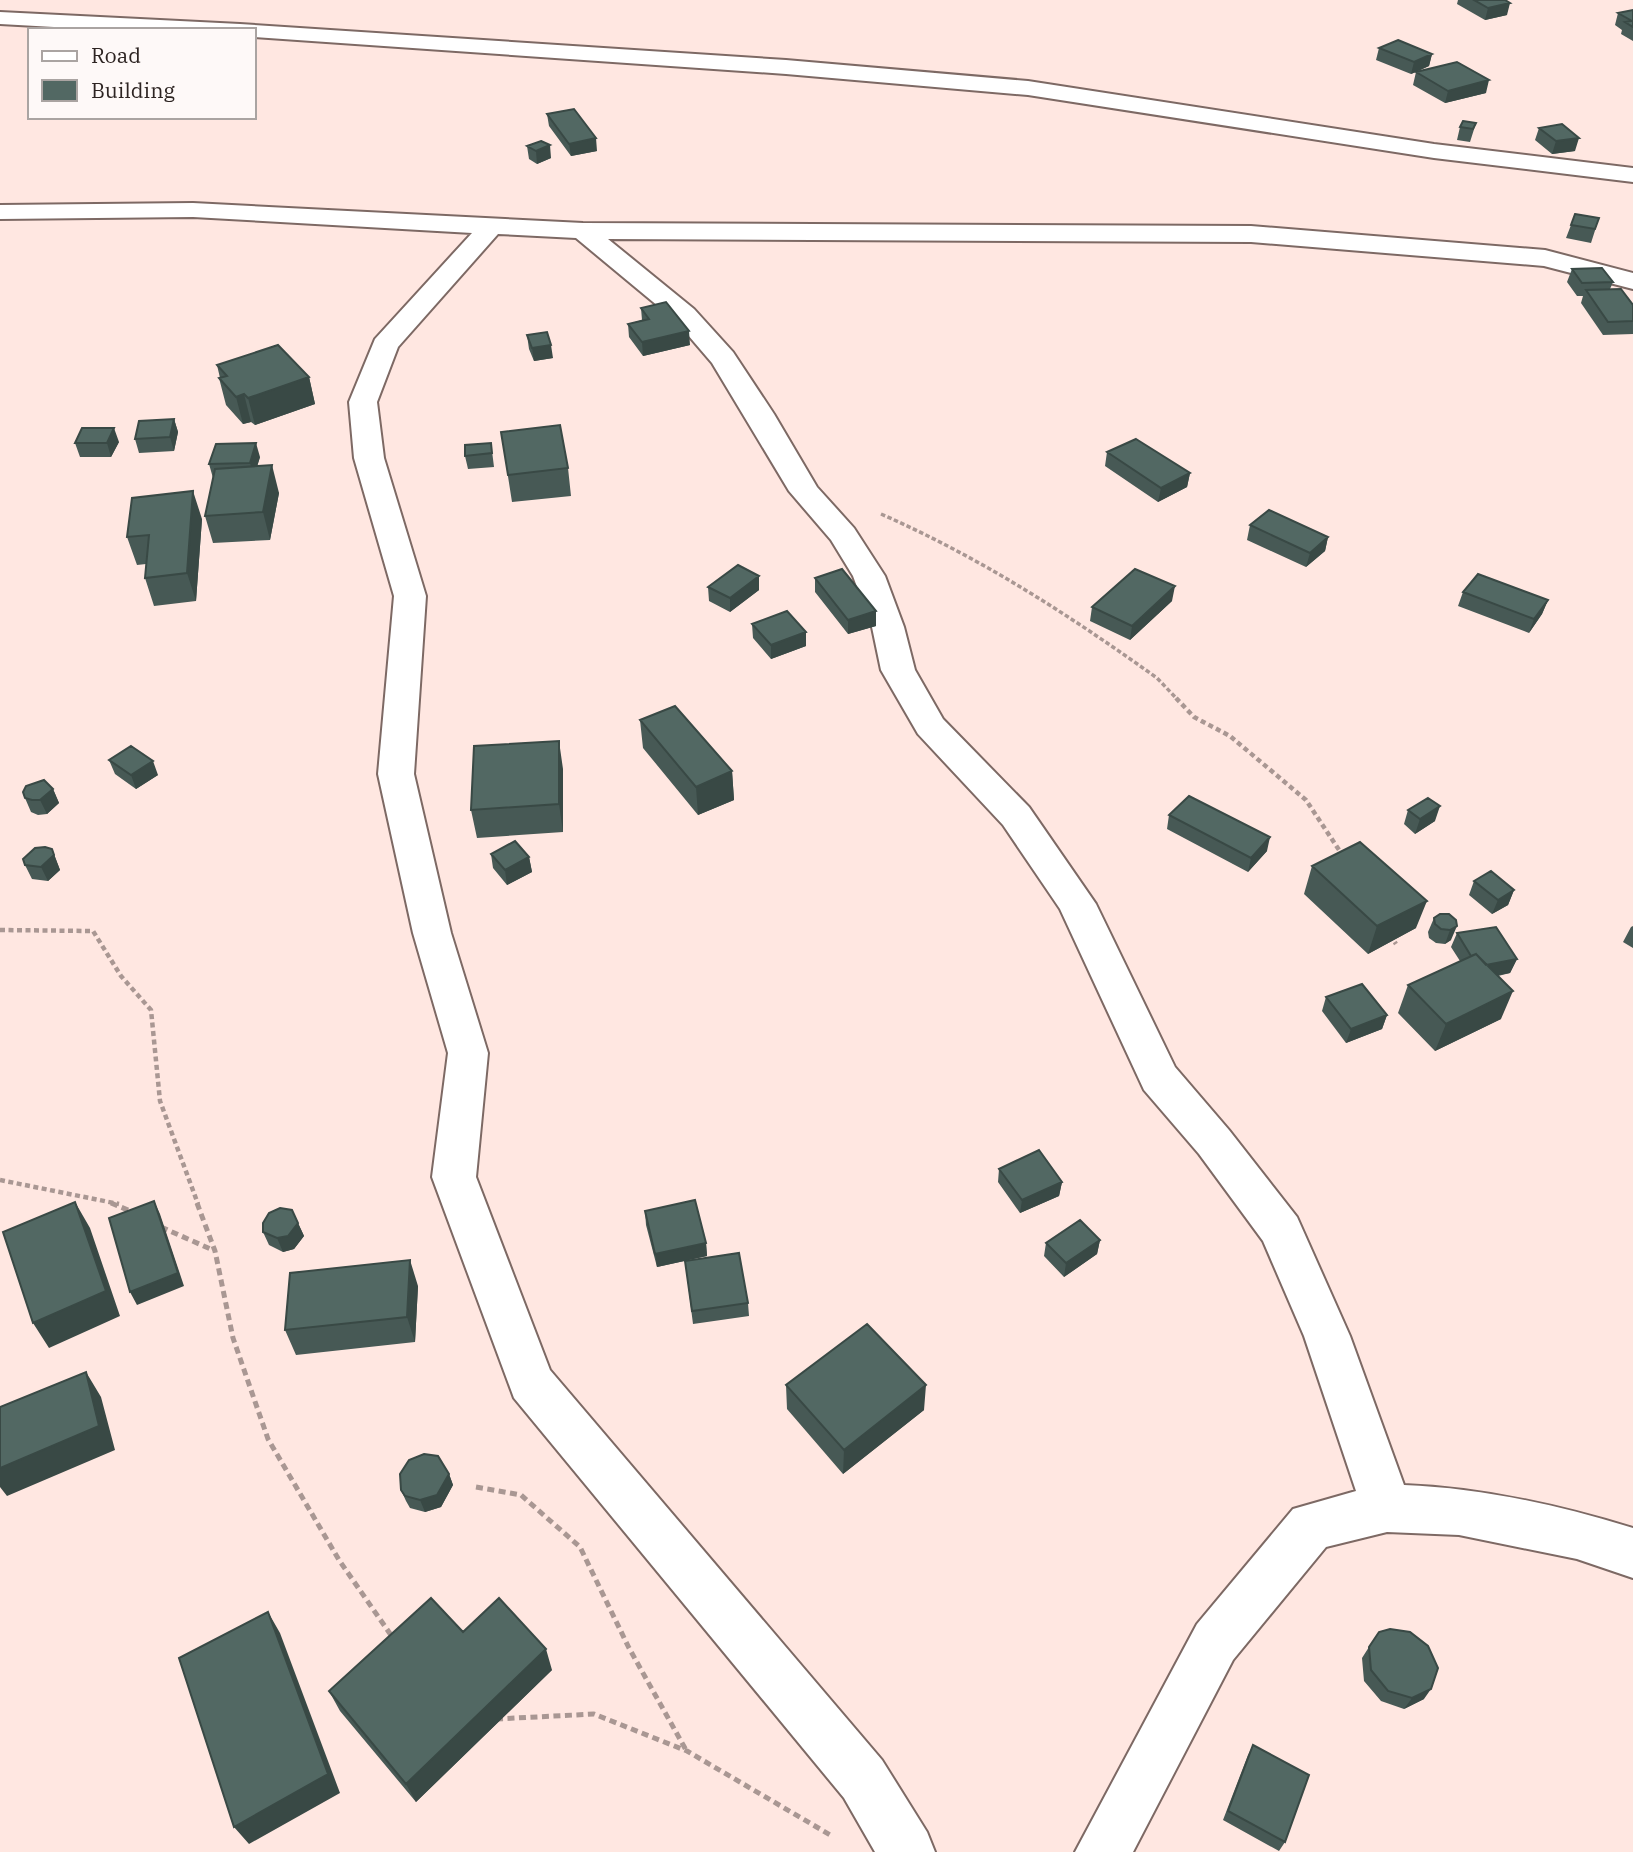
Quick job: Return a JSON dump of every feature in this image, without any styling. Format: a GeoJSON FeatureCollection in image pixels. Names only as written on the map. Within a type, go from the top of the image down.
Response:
{"type":"FeatureCollection","features":[{"type":"Feature","properties":{"kind":"street"},"geometry":{"type":"LineString","coordinates":[[0,18],[200,28]]}},
{"type":"Feature","properties":{"kind":"street"},"geometry":{"type":"LineString","coordinates":[[256,31],[772,66],[1028,88],[1434,151],[1633,175]]}},
{"type":"Feature","properties":{"kind":"street"},"geometry":{"type":"LineString","coordinates":[[0,212],[193,210],[583,231],[1251,234],[1545,258],[1633,281]]}},
{"type":"Feature","properties":{"kind":"street"},"geometry":{"type":"LineString","coordinates":[[492,226],[385,345],[363,402],[369,458],[410,596],[396,774],[432,933],[468,1052],[454,1177],[531,1383],[863,1779],[907,1852]]}},
{"type":"Feature","properties":{"kind":"street"},"geometry":{"type":"LineString","coordinates":[[583,231],[685,315],[723,358],[812,500],[843,535],[869,576],[888,627],[898,670],[930,726],[1016,816],[1077,904],[1159,1078],[1214,1142],[1281,1230],[1327,1336],[1387,1508]]}},
{"type":"Feature","properties":{"kind":"street"},"geometry":{"type":"LineString","coordinates":[[1104,1852],[1215,1642],[1311,1526],[1387,1508],[1459,1511],[1577,1535],[1633,1553]]}},
{"type":"Feature","properties":{"kind":"path"},"geometry":{"type":"LineString","coordinates":[[812,500],[878,513],[945,542],[1079,622],[1157,678],[1194,717],[1230,736],[1306,800],[1346,862]]}},
{"type":"Feature","properties":{"kind":"path"},"geometry":{"type":"LineString","coordinates":[[0,930],[93,931],[121,976],[151,1010],[160,1101],[215,1251],[233,1338],[268,1439],[339,1560],[398,1645]]}},
{"type":"Feature","properties":{"kind":"path"},"geometry":{"type":"LineString","coordinates":[[1389,932],[1396,944]]}},
{"type":"Feature","properties":{"kind":"path"},"geometry":{"type":"LineString","coordinates":[[0,1180],[118,1204],[141,1216]]}},
{"type":"Feature","properties":{"kind":"path"},"geometry":{"type":"LineString","coordinates":[[152,1222],[215,1251]]}},
{"type":"Feature","properties":{"kind":"path"},"geometry":{"type":"LineString","coordinates":[[476,1487],[522,1495],[580,1547],[629,1648],[687,1751]]}},
{"type":"Feature","properties":{"kind":"path"},"geometry":{"type":"LineString","coordinates":[[488,1719],[594,1714],[687,1751],[797,1818],[842,1841]]}},
{"type":"Feature","properties":{"kind":"building"},"geometry":{"type":"Polygon","coordinates":[[[1474,0],[1505,0],[1510,3],[1488,8],[1474,0]]]}},
{"type":"Feature","properties":{"kind":"building"},"geometry":{"type":"Polygon","coordinates":[[[1633,10],[1633,27],[1625,22],[1632,21],[1618,13],[1633,10]]]}},
{"type":"Feature","properties":{"kind":"building"},"geometry":{"type":"Polygon","coordinates":[[[1398,40],[1432,54],[1414,62],[1379,48],[1398,40]]]}},
{"type":"Feature","properties":{"kind":"building"},"geometry":{"type":"Polygon","coordinates":[[[1457,62],[1489,80],[1448,91],[1416,72],[1457,62]]]}},
{"type":"Feature","properties":{"kind":"building"},"geometry":{"type":"Polygon","coordinates":[[[574,109],[596,138],[569,144],[547,114],[574,109]]]}},
{"type":"Feature","properties":{"kind":"building"},"geometry":{"type":"Polygon","coordinates":[[[1463,121],[1476,123],[1473,129],[1460,127],[1463,121]]]}},
{"type":"Feature","properties":{"kind":"building"},"geometry":{"type":"Polygon","coordinates":[[[1562,124],[1579,138],[1556,141],[1539,128],[1562,124]]]}},
{"type":"Feature","properties":{"kind":"building"},"geometry":{"type":"Polygon","coordinates":[[[541,141],[550,145],[536,151],[527,146],[541,141]]]}},
{"type":"Feature","properties":{"kind":"building"},"geometry":{"type":"Polygon","coordinates":[[[1575,214],[1599,218],[1595,229],[1571,225],[1575,214]]]}},
{"type":"Feature","properties":{"kind":"building"},"geometry":{"type":"Polygon","coordinates":[[[1602,268],[1613,282],[1582,283],[1572,269],[1602,268]]]}},
{"type":"Feature","properties":{"kind":"building"},"geometry":{"type":"Polygon","coordinates":[[[1621,289],[1633,305],[1633,321],[1608,322],[1586,290],[1621,289]]]}},
{"type":"Feature","properties":{"kind":"building"},"geometry":{"type":"Polygon","coordinates":[[[666,302],[689,331],[642,342],[628,324],[649,319],[641,308],[666,302]]]}},
{"type":"Feature","properties":{"kind":"building"},"geometry":{"type":"Polygon","coordinates":[[[547,332],[551,345],[532,348],[527,335],[547,332]]]}},
{"type":"Feature","properties":{"kind":"building"},"geometry":{"type":"Polygon","coordinates":[[[278,345],[309,377],[248,398],[244,394],[236,397],[219,378],[227,376],[217,365],[278,345]]]}},
{"type":"Feature","properties":{"kind":"building"},"geometry":{"type":"Polygon","coordinates":[[[174,419],[170,437],[135,439],[139,421],[174,419]]]}},
{"type":"Feature","properties":{"kind":"building"},"geometry":{"type":"Polygon","coordinates":[[[560,425],[568,468],[508,475],[501,432],[560,425]]]}},
{"type":"Feature","properties":{"kind":"building"},"geometry":{"type":"Polygon","coordinates":[[[82,428],[114,428],[107,443],[75,443],[82,428]]]}},
{"type":"Feature","properties":{"kind":"building"},"geometry":{"type":"Polygon","coordinates":[[[1136,439],[1190,473],[1161,488],[1107,452],[1136,439]]]}},
{"type":"Feature","properties":{"kind":"building"},"geometry":{"type":"Polygon","coordinates":[[[256,443],[250,463],[209,464],[216,444],[256,443]]]}},
{"type":"Feature","properties":{"kind":"building"},"geometry":{"type":"Polygon","coordinates":[[[491,443],[492,453],[465,456],[465,445],[491,443]]]}},
{"type":"Feature","properties":{"kind":"building"},"geometry":{"type":"Polygon","coordinates":[[[272,465],[263,512],[205,516],[215,469],[272,465]]]}},
{"type":"Feature","properties":{"kind":"building"},"geometry":{"type":"Polygon","coordinates":[[[193,491],[187,573],[145,578],[149,535],[127,537],[132,498],[193,491]]]}},
{"type":"Feature","properties":{"kind":"building"},"geometry":{"type":"Polygon","coordinates":[[[1269,510],[1328,537],[1310,553],[1250,525],[1269,510]]]}},
{"type":"Feature","properties":{"kind":"building"},"geometry":{"type":"Polygon","coordinates":[[[738,565],[759,576],[730,598],[708,587],[738,565]]]}},
{"type":"Feature","properties":{"kind":"building"},"geometry":{"type":"Polygon","coordinates":[[[842,569],[876,611],[848,620],[815,578],[842,569]]]}},
{"type":"Feature","properties":{"kind":"building"},"geometry":{"type":"Polygon","coordinates":[[[1135,569],[1175,586],[1132,626],[1092,607],[1135,569]]]}},
{"type":"Feature","properties":{"kind":"building"},"geometry":{"type":"Polygon","coordinates":[[[1478,574],[1548,600],[1534,619],[1463,592],[1478,574]]]}},
{"type":"Feature","properties":{"kind":"building"},"geometry":{"type":"Polygon","coordinates":[[[787,611],[806,632],[771,645],[752,624],[787,611]]]}},
{"type":"Feature","properties":{"kind":"building"},"geometry":{"type":"Polygon","coordinates":[[[675,706],[732,771],[696,787],[640,720],[675,706]]]}},
{"type":"Feature","properties":{"kind":"building"},"geometry":{"type":"Polygon","coordinates":[[[559,741],[559,804],[471,810],[474,746],[559,741]]]}},
{"type":"Feature","properties":{"kind":"building"},"geometry":{"type":"Polygon","coordinates":[[[131,746],[153,761],[131,775],[109,760],[131,746]]]}},
{"type":"Feature","properties":{"kind":"building"},"geometry":{"type":"Polygon","coordinates":[[[44,780],[53,789],[40,800],[25,798],[23,792],[26,786],[44,780]]]}},
{"type":"Feature","properties":{"kind":"building"},"geometry":{"type":"Polygon","coordinates":[[[1189,796],[1270,837],[1251,858],[1169,815],[1189,796]]]}},
{"type":"Feature","properties":{"kind":"building"},"geometry":{"type":"Polygon","coordinates":[[[1428,798],[1440,806],[1420,819],[1408,810],[1428,798]]]}},
{"type":"Feature","properties":{"kind":"building"},"geometry":{"type":"Polygon","coordinates":[[[515,841],[529,857],[505,870],[491,854],[515,841]]]}},
{"type":"Feature","properties":{"kind":"building"},"geometry":{"type":"Polygon","coordinates":[[[1360,842],[1427,901],[1377,926],[1312,866],[1360,842]]]}},
{"type":"Feature","properties":{"kind":"building"},"geometry":{"type":"Polygon","coordinates":[[[35,848],[52,849],[54,855],[41,867],[25,865],[23,859],[35,848]]]}},
{"type":"Feature","properties":{"kind":"building"},"geometry":{"type":"Polygon","coordinates":[[[1491,871],[1514,890],[1498,900],[1474,881],[1491,871]]]}},
{"type":"Feature","properties":{"kind":"building"},"geometry":{"type":"Polygon","coordinates":[[[1440,914],[1449,914],[1456,920],[1457,926],[1450,930],[1441,929],[1435,924],[1434,918],[1440,914]]]}},
{"type":"Feature","properties":{"kind":"building"},"geometry":{"type":"Polygon","coordinates":[[[1496,927],[1517,959],[1486,965],[1476,954],[1471,956],[1457,933],[1496,927]]]}},
{"type":"Feature","properties":{"kind":"building"},"geometry":{"type":"Polygon","coordinates":[[[1476,954],[1513,991],[1446,1024],[1408,985],[1476,954]]]}},
{"type":"Feature","properties":{"kind":"building"},"geometry":{"type":"Polygon","coordinates":[[[1362,984],[1387,1015],[1351,1029],[1326,997],[1362,984]]]}},
{"type":"Feature","properties":{"kind":"building"},"geometry":{"type":"Polygon","coordinates":[[[1039,1150],[1062,1182],[1022,1200],[999,1169],[1039,1150]]]}},
{"type":"Feature","properties":{"kind":"building"},"geometry":{"type":"Polygon","coordinates":[[[695,1200],[706,1243],[655,1254],[645,1211],[695,1200]]]}},
{"type":"Feature","properties":{"kind":"building"},"geometry":{"type":"Polygon","coordinates":[[[154,1201],[178,1273],[130,1292],[109,1218],[154,1201]]]}},
{"type":"Feature","properties":{"kind":"building"},"geometry":{"type":"Polygon","coordinates":[[[75,1202],[106,1291],[33,1323],[3,1232],[75,1202]]]}},
{"type":"Feature","properties":{"kind":"building"},"geometry":{"type":"Polygon","coordinates":[[[280,1208],[292,1210],[298,1223],[288,1236],[277,1238],[263,1232],[263,1223],[269,1213],[280,1208]]]}},
{"type":"Feature","properties":{"kind":"building"},"geometry":{"type":"Polygon","coordinates":[[[1080,1220],[1100,1240],[1066,1263],[1046,1243],[1080,1220]]]}},
{"type":"Feature","properties":{"kind":"building"},"geometry":{"type":"Polygon","coordinates":[[[739,1253],[748,1303],[692,1311],[685,1261],[739,1253]]]}},
{"type":"Feature","properties":{"kind":"building"},"geometry":{"type":"Polygon","coordinates":[[[410,1260],[407,1317],[285,1330],[290,1273],[410,1260]]]}},
{"type":"Feature","properties":{"kind":"building"},"geometry":{"type":"Polygon","coordinates":[[[867,1324],[926,1385],[844,1450],[786,1385],[867,1324]]]}},
{"type":"Feature","properties":{"kind":"building"},"geometry":{"type":"Polygon","coordinates":[[[86,1372],[99,1426],[0,1468],[0,1407],[86,1372]]]}},
{"type":"Feature","properties":{"kind":"building"},"geometry":{"type":"Polygon","coordinates":[[[424,1454],[438,1456],[449,1474],[437,1495],[420,1500],[405,1496],[401,1490],[400,1474],[409,1460],[424,1454]]]}},
{"type":"Feature","properties":{"kind":"building"},"geometry":{"type":"Polygon","coordinates":[[[431,1598],[463,1632],[499,1598],[546,1649],[406,1784],[329,1691],[431,1598]]]}},
{"type":"Feature","properties":{"kind":"building"},"geometry":{"type":"Polygon","coordinates":[[[268,1612],[328,1774],[234,1827],[179,1658],[268,1612]]]}},
{"type":"Feature","properties":{"kind":"building"},"geometry":{"type":"Polygon","coordinates":[[[1390,1629],[1410,1632],[1428,1646],[1438,1668],[1431,1689],[1412,1698],[1388,1691],[1371,1670],[1369,1647],[1379,1632],[1390,1629]]]}},
{"type":"Feature","properties":{"kind":"building"},"geometry":{"type":"Polygon","coordinates":[[[1253,1745],[1309,1775],[1285,1842],[1228,1811],[1253,1745]]]}}]}
